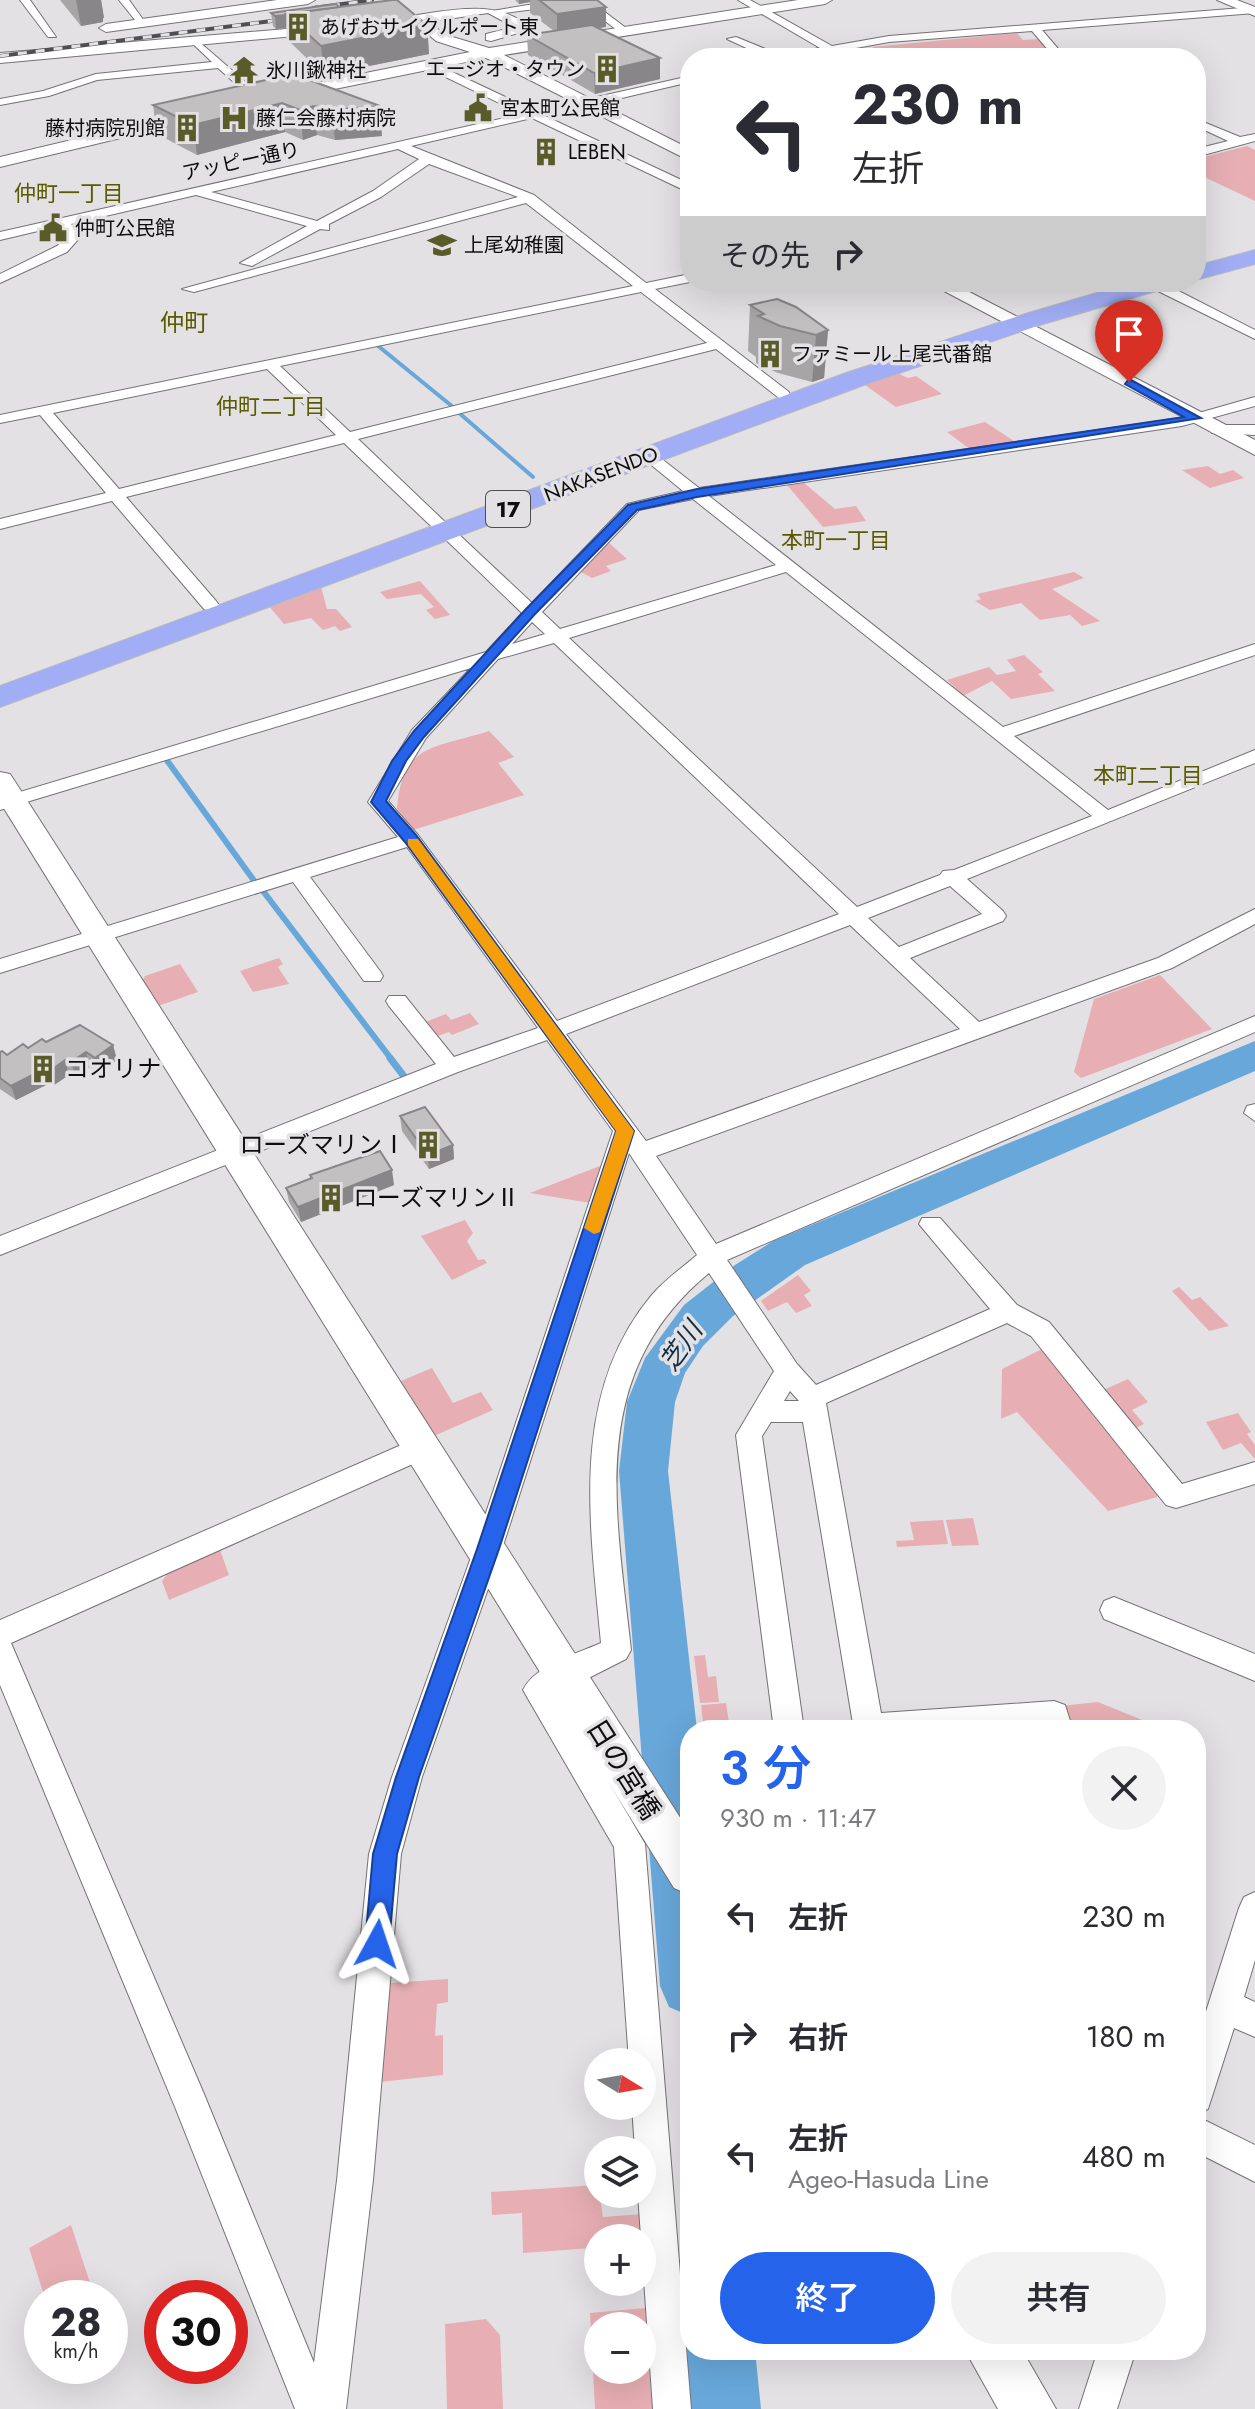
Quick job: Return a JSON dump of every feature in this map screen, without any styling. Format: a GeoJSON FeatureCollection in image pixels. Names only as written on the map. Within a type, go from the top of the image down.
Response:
{"type":"FeatureCollection","features":[{"type":"Feature","properties":{"kind":"highway"},"geometry":{"type":"LineString","coordinates":[[1206,261],[1255,249]]}},
{"type":"Feature","properties":{"kind":"highway"},"geometry":{"type":"LineString","coordinates":[[1206,270],[1255,257]]}},
{"type":"Feature","properties":{"kind":"highway","name":"NAKASENDO"},"geometry":{"type":"LineString","coordinates":[[0,697],[784,395],[1099,292]]}},
{"type":"Feature","properties":{"kind":"highway","name":"NAKASENDO"},"geometry":{"type":"LineString","coordinates":[[0,685],[210,605],[649,456],[1011,321],[1123,292]]}},
{"type":"Feature","properties":{"kind":"street"},"geometry":{"type":"LineString","coordinates":[[25,0],[67,33]]}},
{"type":"Feature","properties":{"kind":"street"},"geometry":{"type":"LineString","coordinates":[[124,0],[143,23]]}},
{"type":"Feature","properties":{"kind":"street"},"geometry":{"type":"LineString","coordinates":[[0,46],[67,33],[308,0]]}},
{"type":"Feature","properties":{"kind":"street"},"geometry":{"type":"LineString","coordinates":[[399,20],[583,0],[625,31]]}},
{"type":"Feature","properties":{"kind":"street"},"geometry":{"type":"LineString","coordinates":[[743,0],[828,48],[889,39],[1254,11]]}},
{"type":"Feature","properties":{"kind":"street"},"geometry":{"type":"LineString","coordinates":[[421,17],[417,20],[440,40],[467,44],[478,38],[625,31],[825,0]]}},
{"type":"Feature","properties":{"kind":"street"},"geometry":{"type":"LineString","coordinates":[[1224,0],[1254,11]]}},
{"type":"Feature","properties":{"kind":"street"},"geometry":{"type":"LineString","coordinates":[[477,10],[506,35]]}},
{"type":"Feature","properties":{"kind":"street"},"geometry":{"type":"LineString","coordinates":[[197,43],[253,102],[427,64],[478,38],[525,29],[497,11]]}},
{"type":"Feature","properties":{"kind":"street"},"geometry":{"type":"LineString","coordinates":[[452,14],[478,38],[585,103],[680,151]]}},
{"type":"Feature","properties":{"kind":"street"},"geometry":{"type":"LineString","coordinates":[[0,58],[354,27]]}},
{"type":"Feature","properties":{"kind":"street"},"geometry":{"type":"LineString","coordinates":[[1034,27],[1052,48]]}},
{"type":"Feature","properties":{"kind":"street"},"geometry":{"type":"LineString","coordinates":[[732,39],[753,48]]}},
{"type":"Feature","properties":{"kind":"street"},"geometry":{"type":"LineString","coordinates":[[81,52],[84,63],[96,77]]}},
{"type":"Feature","properties":{"kind":"street"},"geometry":{"type":"LineString","coordinates":[[427,64],[680,184]]}},
{"type":"Feature","properties":{"kind":"street"},"geometry":{"type":"LineString","coordinates":[[0,102],[45,94],[96,77],[217,65]]}},
{"type":"Feature","properties":{"kind":"street","name":"アッピー通り"},"geometry":{"type":"LineString","coordinates":[[0,236],[680,81]]}},
{"type":"Feature","properties":{"kind":"street"},"geometry":{"type":"LineString","coordinates":[[0,162],[214,111]]}},
{"type":"Feature","properties":{"kind":"street"},"geometry":{"type":"LineString","coordinates":[[1206,126],[1239,141]]}},
{"type":"Feature","properties":{"kind":"street"},"geometry":{"type":"LineString","coordinates":[[1206,150],[1255,137]]}},
{"type":"Feature","properties":{"kind":"street"},"geometry":{"type":"LineString","coordinates":[[399,145],[530,198],[784,395]]}},
{"type":"Feature","properties":{"kind":"street"},"geometry":{"type":"LineString","coordinates":[[208,284],[377,194],[428,159]]}},
{"type":"Feature","properties":{"kind":"street"},"geometry":{"type":"LineString","coordinates":[[195,191],[373,240]]}},
{"type":"Feature","properties":{"kind":"street"},"geometry":{"type":"LineString","coordinates":[[189,289],[530,198]]}},
{"type":"Feature","properties":{"kind":"street"},"geometry":{"type":"LineString","coordinates":[[0,279],[67,245],[76,235],[61,222]]}},
{"type":"Feature","properties":{"kind":"street"},"geometry":{"type":"LineString","coordinates":[[0,419],[680,280]]}},
{"type":"Feature","properties":{"kind":"street"},"geometry":{"type":"LineString","coordinates":[[955,292],[1255,449]]}},
{"type":"Feature","properties":{"kind":"street"},"geometry":{"type":"LineString","coordinates":[[1175,292],[1255,335]]}},
{"type":"Feature","properties":{"kind":"street"},"geometry":{"type":"LineString","coordinates":[[0,524],[716,345]]}},
{"type":"Feature","properties":{"kind":"street"},"geometry":{"type":"LineString","coordinates":[[270,364],[974,1030]]}},
{"type":"Feature","properties":{"kind":"street"},"geometry":{"type":"LineString","coordinates":[[867,1720],[813,1405],[633,1141],[411,839],[378,802],[419,734],[530,612],[633,507],[697,493],[1196,418],[1255,401]]}},
{"type":"Feature","properties":{"kind":"street"},"geometry":{"type":"LineString","coordinates":[[43,410],[210,605]]}},
{"type":"Feature","properties":{"kind":"street"},"geometry":{"type":"LineString","coordinates":[[1217,430],[1255,430]]}},
{"type":"Feature","properties":{"kind":"street"},"geometry":{"type":"LineString","coordinates":[[649,456],[1105,817]]}},
{"type":"Feature","properties":{"kind":"street"},"geometry":{"type":"LineString","coordinates":[[4,795],[487,659],[789,566]]}},
{"type":"Feature","properties":{"kind":"street"},"geometry":{"type":"LineString","coordinates":[[1002,734],[1255,649]]}},
{"type":"Feature","properties":{"kind":"street"},"geometry":{"type":"LineString","coordinates":[[0,1246],[450,1067],[552,1032],[1255,756]]}},
{"type":"Feature","properties":{"kind":"street","name":"日の宮橋"},"geometry":{"type":"LineString","coordinates":[[4,795],[237,1152],[680,1857]]}},
{"type":"Feature","properties":{"kind":"street"},"geometry":{"type":"LineString","coordinates":[[0,966],[411,839]]}},
{"type":"Feature","properties":{"kind":"street"},"geometry":{"type":"LineString","coordinates":[[297,874],[372,976]]}},
{"type":"Feature","properties":{"kind":"street"},"geometry":{"type":"LineString","coordinates":[[895,956],[996,916],[950,875]]}},
{"type":"Feature","properties":{"kind":"street"},"geometry":{"type":"LineString","coordinates":[[633,1141],[974,1030],[1165,963],[1255,915]]}},
{"type":"Feature","properties":{"kind":"street"},"geometry":{"type":"LineString","coordinates":[[397,1001],[450,1067]]}},
{"type":"Feature","properties":{"kind":"street"},"geometry":{"type":"LineString","coordinates":[[672,2409],[629,1844],[538,1690],[575,1689],[616,1650],[601,1452],[619,1367],[659,1304],[717,1260],[1250,1033]]}},
{"type":"Feature","properties":{"kind":"street"},"geometry":{"type":"LineString","coordinates":[[327,2409],[355,2180],[385,1854],[407,1777],[633,1141]]}},
{"type":"Feature","properties":{"kind":"street"},"geometry":{"type":"LineString","coordinates":[[931,1224],[1008,1312],[1040,1329],[1176,1497],[1255,1473]]}},
{"type":"Feature","properties":{"kind":"street"},"geometry":{"type":"LineString","coordinates":[[764,1411],[813,1405],[1008,1312]]}},
{"type":"Feature","properties":{"kind":"street"},"geometry":{"type":"LineString","coordinates":[[788,1371],[749,1435],[788,1720]]}},
{"type":"Feature","properties":{"kind":"street"},"geometry":{"type":"LineString","coordinates":[[0,1634],[424,1447]]}},
{"type":"Feature","properties":{"kind":"street"},"geometry":{"type":"LineString","coordinates":[[1114,1610],[1255,1668]]}},
{"type":"Feature","properties":{"kind":"street"},"geometry":{"type":"LineString","coordinates":[[0,1650],[192,2106],[314,2409]]}},
{"type":"Feature","properties":{"kind":"street"},"geometry":{"type":"LineString","coordinates":[[988,1720],[1054,1715],[1055,1720]]}},
{"type":"Feature","properties":{"kind":"street"},"geometry":{"type":"LineString","coordinates":[[1206,2064],[1255,1908]]}},
{"type":"Feature","properties":{"kind":"street"},"geometry":{"type":"LineString","coordinates":[[1224,2005],[1255,2020]]}},
{"type":"Feature","properties":{"kind":"street"},"geometry":{"type":"LineString","coordinates":[[1206,2138],[1255,2164]]}},
{"type":"Feature","properties":{"kind":"street"},"geometry":{"type":"LineString","coordinates":[[997,2360],[1029,2409]]}},
{"type":"Feature","properties":{"kind":"street"},"geometry":{"type":"LineString","coordinates":[[1098,2409],[1114,2360]]}},
{"type":"Feature","properties":{"kind":"shaded area"},"geometry":{"type":"Polygon","coordinates":[[[1017,33],[1023,40],[1040,39],[1048,48],[874,48],[1017,33]]]}},
{"type":"Feature","properties":{"kind":"shaded area"},"geometry":{"type":"Polygon","coordinates":[[[1247,146],[1255,150],[1255,201],[1206,178],[1206,156],[1247,146]]]}},
{"type":"Feature","properties":{"kind":"shaded area"},"geometry":{"type":"Polygon","coordinates":[[[895,372],[908,378],[916,376],[942,394],[896,407],[862,383],[895,372]]]}},
{"type":"Feature","properties":{"kind":"shaded area"},"geometry":{"type":"Polygon","coordinates":[[[985,422],[1017,443],[971,450],[947,432],[985,422]]]}},
{"type":"Feature","properties":{"kind":"shaded area"},"geometry":{"type":"Polygon","coordinates":[[[1208,466],[1220,474],[1233,470],[1244,478],[1210,488],[1182,470],[1208,466]]]}},
{"type":"Feature","properties":{"kind":"shaded area"},"geometry":{"type":"Polygon","coordinates":[[[803,482],[835,509],[856,506],[866,521],[823,527],[787,485],[803,482]]]}},
{"type":"Feature","properties":{"kind":"shaded area"},"geometry":{"type":"Polygon","coordinates":[[[607,541],[627,559],[606,566],[611,571],[592,578],[579,571],[607,541]]]}},
{"type":"Feature","properties":{"kind":"shaded area"},"geometry":{"type":"Polygon","coordinates":[[[1074,572],[1084,578],[1052,589],[1100,621],[1082,626],[1070,615],[1040,620],[1021,603],[990,610],[975,601],[981,599],[977,594],[1074,572]]]}},
{"type":"Feature","properties":{"kind":"shaded area"},"geometry":{"type":"Polygon","coordinates":[[[420,581],[450,615],[435,619],[426,610],[434,607],[421,594],[387,599],[380,592],[420,581]]]}},
{"type":"Feature","properties":{"kind":"shaded area"},"geometry":{"type":"Polygon","coordinates":[[[321,587],[327,609],[336,609],[352,627],[340,631],[335,626],[323,630],[311,618],[284,624],[269,606],[321,587]]]}},
{"type":"Feature","properties":{"kind":"shaded area"},"geometry":{"type":"Polygon","coordinates":[[[1024,655],[1043,672],[1038,674],[1055,691],[1011,699],[992,681],[963,696],[947,680],[989,667],[997,675],[1016,671],[1007,660],[1024,655]]]}},
{"type":"Feature","properties":{"kind":"shaded area"},"geometry":{"type":"Polygon","coordinates":[[[489,731],[514,757],[498,763],[524,795],[413,830],[397,809],[400,787],[414,760],[437,746],[489,731]]]}},
{"type":"Feature","properties":{"kind":"shaded area"},"geometry":{"type":"Polygon","coordinates":[[[279,958],[283,964],[278,967],[289,984],[253,992],[240,971],[279,958]]]}},
{"type":"Feature","properties":{"kind":"shaded area"},"geometry":{"type":"Polygon","coordinates":[[[180,964],[198,992],[158,1006],[142,981],[145,976],[180,964]]]}},
{"type":"Feature","properties":{"kind":"shaded area"},"geometry":{"type":"Polygon","coordinates":[[[1160,975],[1212,1029],[1081,1078],[1074,1072],[1094,999],[1160,975]]]}},
{"type":"Feature","properties":{"kind":"shaded area"},"geometry":{"type":"Polygon","coordinates":[[[470,1013],[479,1024],[452,1035],[449,1032],[435,1037],[423,1023],[446,1014],[451,1020],[470,1013]]]}},
{"type":"Feature","properties":{"kind":"shaded area"},"geometry":{"type":"Polygon","coordinates":[[[605,1164],[591,1203],[530,1193],[605,1164]]]}},
{"type":"Feature","properties":{"kind":"shaded area"},"geometry":{"type":"Polygon","coordinates":[[[465,1220],[473,1233],[467,1241],[478,1260],[484,1259],[487,1263],[452,1280],[421,1236],[465,1220]]]}},
{"type":"Feature","properties":{"kind":"shaded area"},"geometry":{"type":"Polygon","coordinates":[[[798,1275],[811,1291],[804,1295],[812,1306],[796,1313],[787,1302],[768,1311],[761,1301],[798,1275]]]}},
{"type":"Feature","properties":{"kind":"shaded area"},"geometry":{"type":"Polygon","coordinates":[[[1179,1287],[1192,1300],[1200,1297],[1229,1326],[1209,1331],[1172,1291],[1179,1287]]]}},
{"type":"Feature","properties":{"kind":"shaded area"},"geometry":{"type":"Polygon","coordinates":[[[1044,1348],[1161,1488],[1157,1497],[1108,1511],[1017,1412],[1001,1419],[1002,1369],[1044,1348]]]}},
{"type":"Feature","properties":{"kind":"shaded area"},"geometry":{"type":"Polygon","coordinates":[[[432,1368],[453,1403],[481,1392],[493,1410],[434,1436],[401,1381],[432,1368]]]}},
{"type":"Feature","properties":{"kind":"shaded area"},"geometry":{"type":"Polygon","coordinates":[[[1128,1379],[1148,1402],[1132,1410],[1144,1424],[1134,1429],[1101,1391],[1128,1379]]]}},
{"type":"Feature","properties":{"kind":"shaded area"},"geometry":{"type":"Polygon","coordinates":[[[1238,1413],[1251,1432],[1247,1434],[1255,1445],[1255,1459],[1241,1443],[1223,1450],[1206,1422],[1238,1413]]]}},
{"type":"Feature","properties":{"kind":"shaded area"},"geometry":{"type":"Polygon","coordinates":[[[973,1518],[979,1545],[952,1546],[946,1520],[973,1518]]]}},
{"type":"Feature","properties":{"kind":"shaded area"},"geometry":{"type":"Polygon","coordinates":[[[943,1520],[948,1544],[897,1547],[896,1541],[914,1540],[910,1522],[943,1520]]]}},
{"type":"Feature","properties":{"kind":"shaded area"},"geometry":{"type":"Polygon","coordinates":[[[220,1550],[229,1575],[169,1600],[162,1581],[172,1568],[220,1550]]]}},
{"type":"Feature","properties":{"kind":"shaded area"},"geometry":{"type":"Polygon","coordinates":[[[705,1655],[708,1677],[716,1676],[719,1702],[700,1703],[694,1656],[705,1655]]]}},
{"type":"Feature","properties":{"kind":"shaded area"},"geometry":{"type":"Polygon","coordinates":[[[1098,1702],[1142,1720],[1065,1720],[1061,1706],[1098,1702]]]}},
{"type":"Feature","properties":{"kind":"shaded area"},"geometry":{"type":"Polygon","coordinates":[[[726,1703],[729,1720],[703,1720],[701,1705],[726,1703]]]}},
{"type":"Feature","properties":{"kind":"shaded area"},"geometry":{"type":"Polygon","coordinates":[[[448,1979],[448,2002],[437,2004],[435,2036],[443,2035],[443,2075],[380,2082],[390,1983],[448,1979]]]}},
{"type":"Feature","properties":{"kind":"shaded area"},"geometry":{"type":"Polygon","coordinates":[[[584,2186],[584,2208],[602,2208],[603,2217],[643,2214],[643,2224],[584,2224],[584,2249],[523,2253],[522,2213],[492,2215],[491,2192],[584,2186]]]}},
{"type":"Feature","properties":{"kind":"shaded area"},"geometry":{"type":"Polygon","coordinates":[[[71,2225],[89,2280],[39,2280],[29,2248],[71,2225]]]}},
{"type":"Feature","properties":{"kind":"shaded area"},"geometry":{"type":"Polygon","coordinates":[[[645,2308],[645,2312],[601,2312],[645,2308]]]}},
{"type":"Feature","properties":{"kind":"shaded area"},"geometry":{"type":"Polygon","coordinates":[[[486,2319],[500,2335],[503,2409],[447,2409],[445,2324],[486,2319]]]}},
{"type":"Feature","properties":{"kind":"shaded area"},"geometry":{"type":"Polygon","coordinates":[[[594,2384],[650,2384],[652,2409],[595,2409],[594,2384]]]}},
{"type":"Feature","properties":{"kind":"building"},"geometry":{"type":"Polygon","coordinates":[[[397,0],[427,25],[321,46],[286,14],[397,0]]]}},
{"type":"Feature","properties":{"kind":"building"},"geometry":{"type":"Polygon","coordinates":[[[539,0],[597,0],[606,7],[557,14],[539,0]]]}},
{"type":"Feature","properties":{"kind":"building"},"geometry":{"type":"Polygon","coordinates":[[[336,4],[339,7],[287,15],[275,16],[271,13],[336,4]]]}},
{"type":"Feature","properties":{"kind":"building"},"geometry":{"type":"Polygon","coordinates":[[[592,25],[660,58],[594,73],[527,35],[592,25]]]}},
{"type":"Feature","properties":{"kind":"building"},"geometry":{"type":"Polygon","coordinates":[[[293,74],[380,106],[332,110],[314,106],[300,110],[282,103],[193,125],[153,105],[293,74]]]}},
{"type":"Feature","properties":{"kind":"building"},"geometry":{"type":"Polygon","coordinates":[[[777,299],[796,307],[828,330],[816,335],[780,326],[758,316],[764,314],[750,305],[777,299]]]}},
{"type":"Feature","properties":{"kind":"building"},"geometry":{"type":"Polygon","coordinates":[[[80,1025],[113,1045],[95,1058],[86,1052],[71,1062],[65,1060],[50,1071],[46,1068],[11,1086],[0,1078],[0,1052],[7,1055],[23,1044],[28,1048],[42,1039],[46,1042],[80,1025]]]}},
{"type":"Feature","properties":{"kind":"building"},"geometry":{"type":"Polygon","coordinates":[[[425,1107],[453,1145],[428,1155],[400,1116],[425,1107]]]}},
{"type":"Feature","properties":{"kind":"building"},"geometry":{"type":"Polygon","coordinates":[[[380,1151],[392,1170],[298,1207],[286,1188],[312,1178],[310,1175],[380,1151]]]}},
{"type":"Feature","properties":{"kind":"waterway"},"geometry":{"type":"LineString","coordinates":[[377,345],[453,407]]}},
{"type":"Feature","properties":{"kind":"waterway"},"geometry":{"type":"LineString","coordinates":[[458,412],[533,477]]}},
{"type":"Feature","properties":{"kind":"waterway"},"geometry":{"type":"LineString","coordinates":[[166,759],[255,882]]}},
{"type":"Feature","properties":{"kind":"waterway"},"geometry":{"type":"LineString","coordinates":[[263,891],[392,1060]]}},
{"type":"Feature","properties":{"kind":"waterway","name":"芝川"},"geometry":{"type":"LineString","coordinates":[[680,1865],[662,1647],[643,1471],[651,1402],[673,1351],[716,1303],[789,1253],[1255,1055]]}},
{"type":"Feature","properties":{"kind":"waterway"},"geometry":{"type":"LineString","coordinates":[[390,1058],[403,1075]]}},
{"type":"Feature","properties":{"kind":"waterway","name":"芝川"},"geometry":{"type":"LineString","coordinates":[[722,2360],[726,2409]]}},
{"type":"Feature","properties":{"kind":"railway"},"geometry":{"type":"LineString","coordinates":[[313,8],[372,0]]}},
{"type":"Feature","properties":{"kind":"railway"},"geometry":{"type":"LineString","coordinates":[[0,56],[295,18]]}},
{"type":"Feature","properties":{"kind":"slow traffic"},"geometry":{"type":"LineString","coordinates":[[413,842],[625,1131],[594,1228]]}},
{"type":"Feature","properties":{"kind":"place","name":"あげおサイクルポート東"},"geometry":{"type":"Point","coordinates":[298,27]}},
{"type":"Feature","properties":{"kind":"place","name":"エージオ・タウン"},"geometry":{"type":"Point","coordinates":[607,69]}},
{"type":"Feature","properties":{"kind":"place","name":"氷川鍬神社"},"geometry":{"type":"Point","coordinates":[244,70]}},
{"type":"Feature","properties":{"kind":"place","name":"宮本町公民館"},"geometry":{"type":"Point","coordinates":[478,108]}},
{"type":"Feature","properties":{"kind":"place","name":"藤仁会藤村病院"},"geometry":{"type":"Point","coordinates":[234,118]}},
{"type":"Feature","properties":{"kind":"place","name":"藤村病院別館"},"geometry":{"type":"Point","coordinates":[187,128]}},
{"type":"Feature","properties":{"kind":"place","name":"LEBEN"},"geometry":{"type":"Point","coordinates":[546,152]}},
{"type":"Feature","properties":{"kind":"place","name":"仲町公民館"},"geometry":{"type":"Point","coordinates":[53,228]}},
{"type":"Feature","properties":{"kind":"place","name":"上尾幼稚園"},"geometry":{"type":"Point","coordinates":[442,245]}},
{"type":"Feature","properties":{"kind":"place","name":"ファミール上尾弐番館"},"geometry":{"type":"Point","coordinates":[770,354]}},
{"type":"Feature","properties":{"kind":"place","name":"コオリナ"},"geometry":{"type":"Point","coordinates":[43,1069]}},
{"type":"Feature","properties":{"kind":"place","name":"ローズマリンⅠ"},"geometry":{"type":"Point","coordinates":[428,1145]}},
{"type":"Feature","properties":{"kind":"place","name":"ローズマリンⅡ"},"geometry":{"type":"Point","coordinates":[331,1198]}},
{"type":"Feature","properties":{"kind":"district","name":"仲町一丁目"},"geometry":{"type":"Point","coordinates":[69,193]}},
{"type":"Feature","properties":{"kind":"district","name":"仲町"},"geometry":{"type":"Point","coordinates":[184,323]}},
{"type":"Feature","properties":{"kind":"district","name":"仲町二丁目"},"geometry":{"type":"Point","coordinates":[271,406]}},
{"type":"Feature","properties":{"kind":"district","name":"本町一丁目"},"geometry":{"type":"Point","coordinates":[836,540]}},
{"type":"Feature","properties":{"kind":"district","name":"本町二丁目"},"geometry":{"type":"Point","coordinates":[1148,775]}},
{"type":"Feature","properties":{"kind":"route"},"geometry":{"type":"LineString","coordinates":[[377,1944],[385,1854],[407,1777],[488,1549],[625,1131],[411,839],[378,802],[419,734],[530,612],[633,507],[697,493],[1196,418],[1129,382]]}}]}
